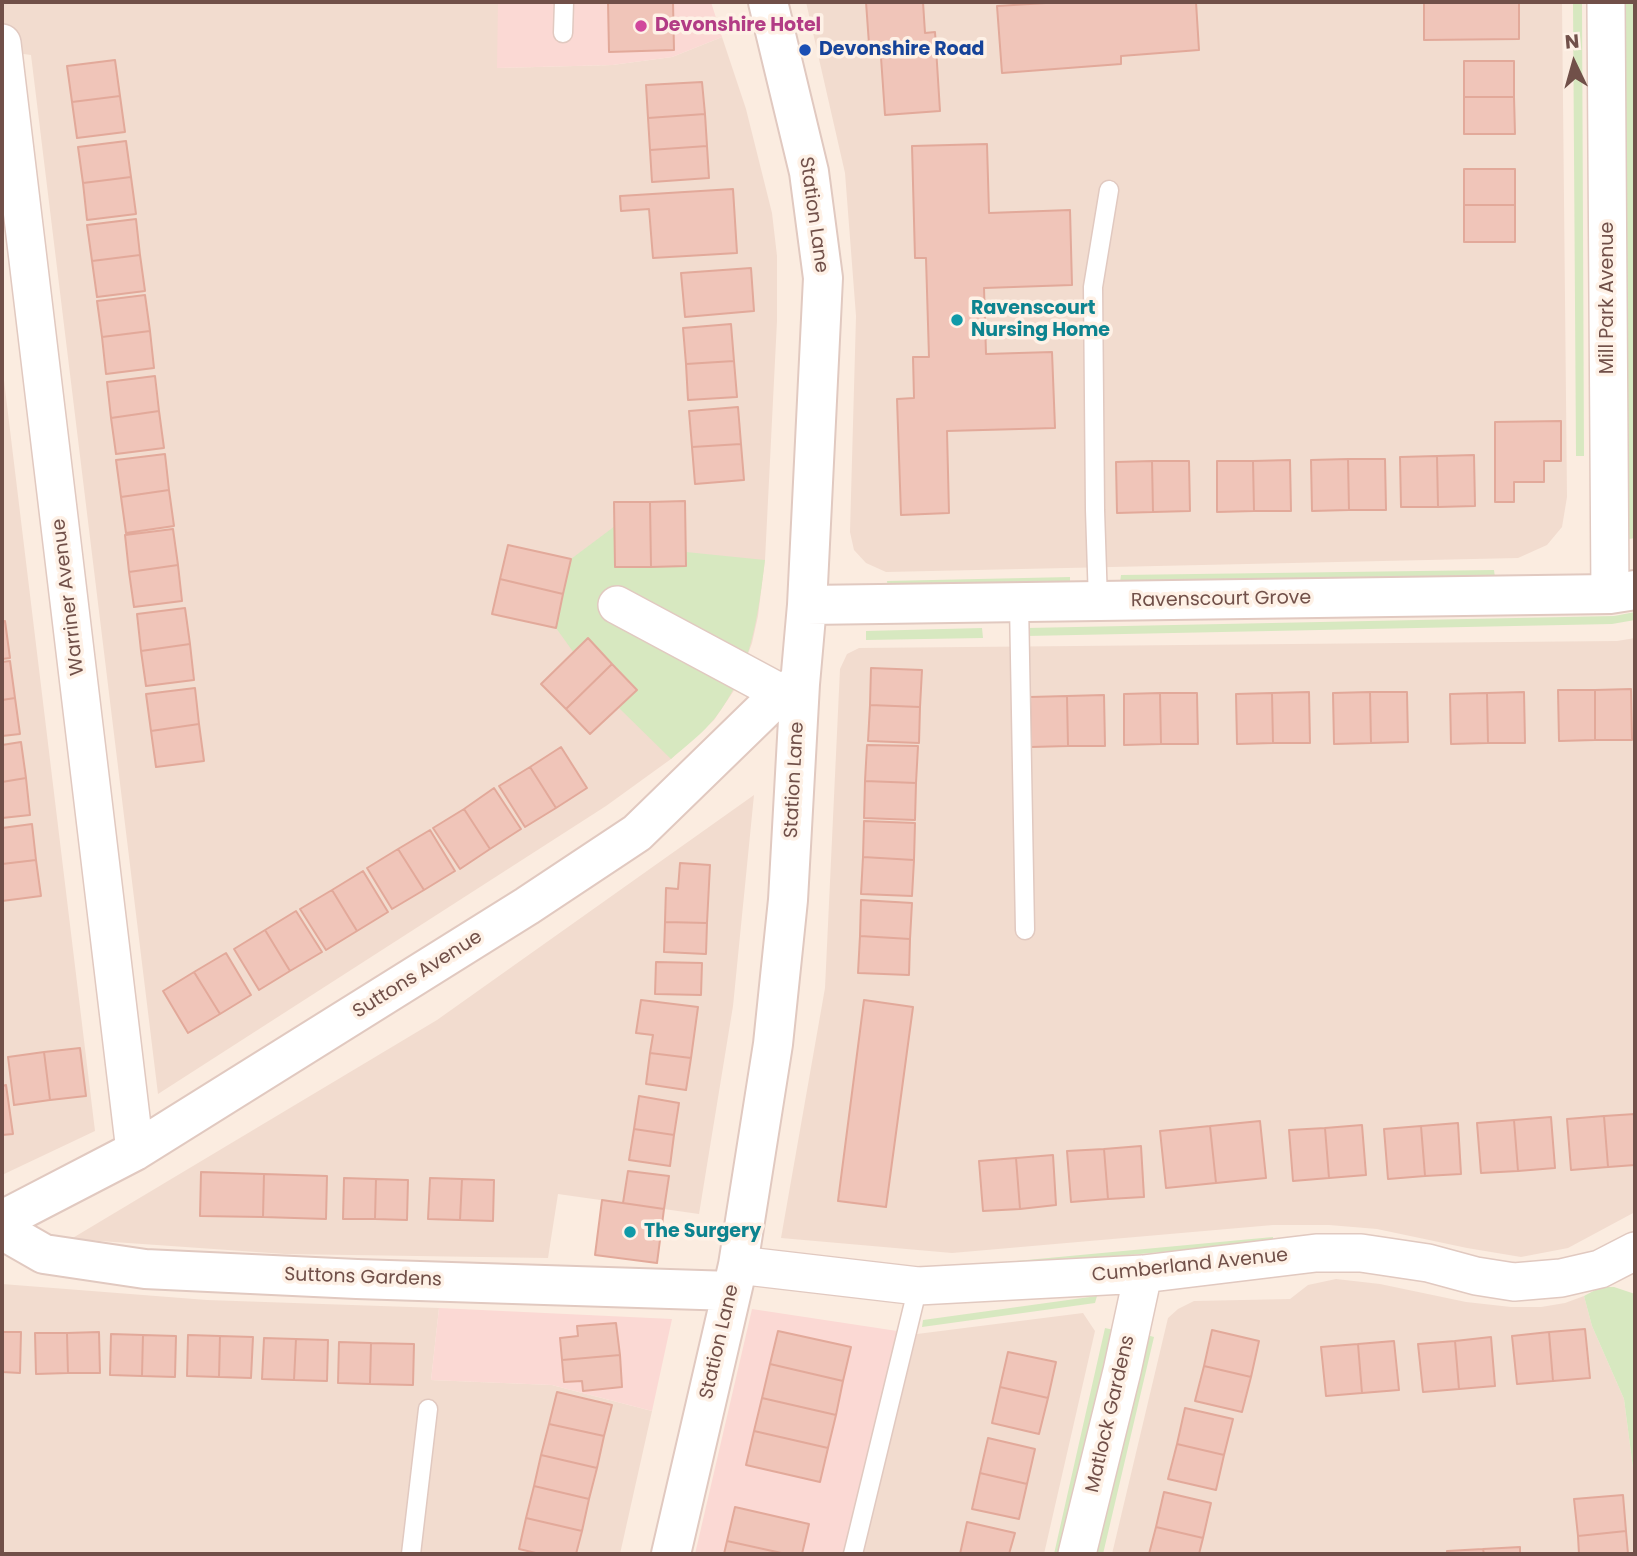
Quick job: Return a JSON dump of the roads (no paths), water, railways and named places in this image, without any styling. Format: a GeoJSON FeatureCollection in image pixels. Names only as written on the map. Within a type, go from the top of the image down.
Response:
{"type":"FeatureCollection","features":[{"type":"Feature","properties":{"kind":"street","name":"Station Lane"},"geometry":{"type":"LineString","coordinates":[[671,1554],[735,1278],[773,1044],[788,900],[791,688],[807,606],[823,278],[809,172],[768,2]]}},
{"type":"Feature","properties":{"kind":"street","name":"Mill Park Avenue"},"geometry":{"type":"LineString","coordinates":[[1605,2],[1623,592]]}},
{"type":"Feature","properties":{"kind":"street","name":"Warriner Avenue"},"geometry":{"type":"LineString","coordinates":[[2,43],[135,1151]]}},
{"type":"Feature","properties":{"kind":"street","name":"Ravenscourt Grove"},"geometry":{"type":"LineString","coordinates":[[807,606],[1623,592]]}},
{"type":"Feature","properties":{"kind":"street","name":"Station Lane"},"geometry":{"type":"LineString","coordinates":[[617,605],[791,688]]}},
{"type":"Feature","properties":{"kind":"street","name":"Suttons Avenue"},"geometry":{"type":"LineString","coordinates":[[2,1220],[135,1151],[527,906],[637,833],[791,688]]}},
{"type":"Feature","properties":{"kind":"street","name":"Suttons Gardens"},"geometry":{"type":"LineString","coordinates":[[2,1230],[44,1254],[145,1269],[357,1279],[735,1278]]}},
{"type":"Feature","properties":{"kind":"street","name":"Cumberland Avenue"},"geometry":{"type":"LineString","coordinates":[[735,1278],[918,1286],[1143,1274],[1316,1253],[1361,1253],[1428,1263],[1476,1276],[1514,1282],[1561,1278],[1600,1269],[1635,1251]]}},
{"type":"Feature","properties":{"kind":"street","name":"Matlock Gardens"},"geometry":{"type":"LineString","coordinates":[[1077,1554],[1143,1274]]}},
{"type":"Feature","properties":{"kind":"lane"},"geometry":{"type":"LineString","coordinates":[[564,2],[564,33]]}},
{"type":"Feature","properties":{"kind":"lane"},"geometry":{"type":"LineString","coordinates":[[1098,602],[1093,287],[1109,190]]}},
{"type":"Feature","properties":{"kind":"lane"},"geometry":{"type":"LineString","coordinates":[[1019,603],[1025,929]]}},
{"type":"Feature","properties":{"kind":"lane"},"geometry":{"type":"LineString","coordinates":[[853,1554],[918,1286]]}},
{"type":"Feature","properties":{"kind":"lane"},"geometry":{"type":"LineString","coordinates":[[411,1554],[428,1409]]}},
{"type":"Feature","properties":{"kind":"place","name":"Devonshire Hotel"},"geometry":{"type":"Point","coordinates":[641,26]}},
{"type":"Feature","properties":{"kind":"place","name":"Devonshire Road"},"geometry":{"type":"Point","coordinates":[805,50]}},
{"type":"Feature","properties":{"kind":"place","name":"Ravenscourt Nursing Home"},"geometry":{"type":"Point","coordinates":[957,320]}},
{"type":"Feature","properties":{"kind":"place","name":"The Surgery"},"geometry":{"type":"Point","coordinates":[630,1232]}}]}
